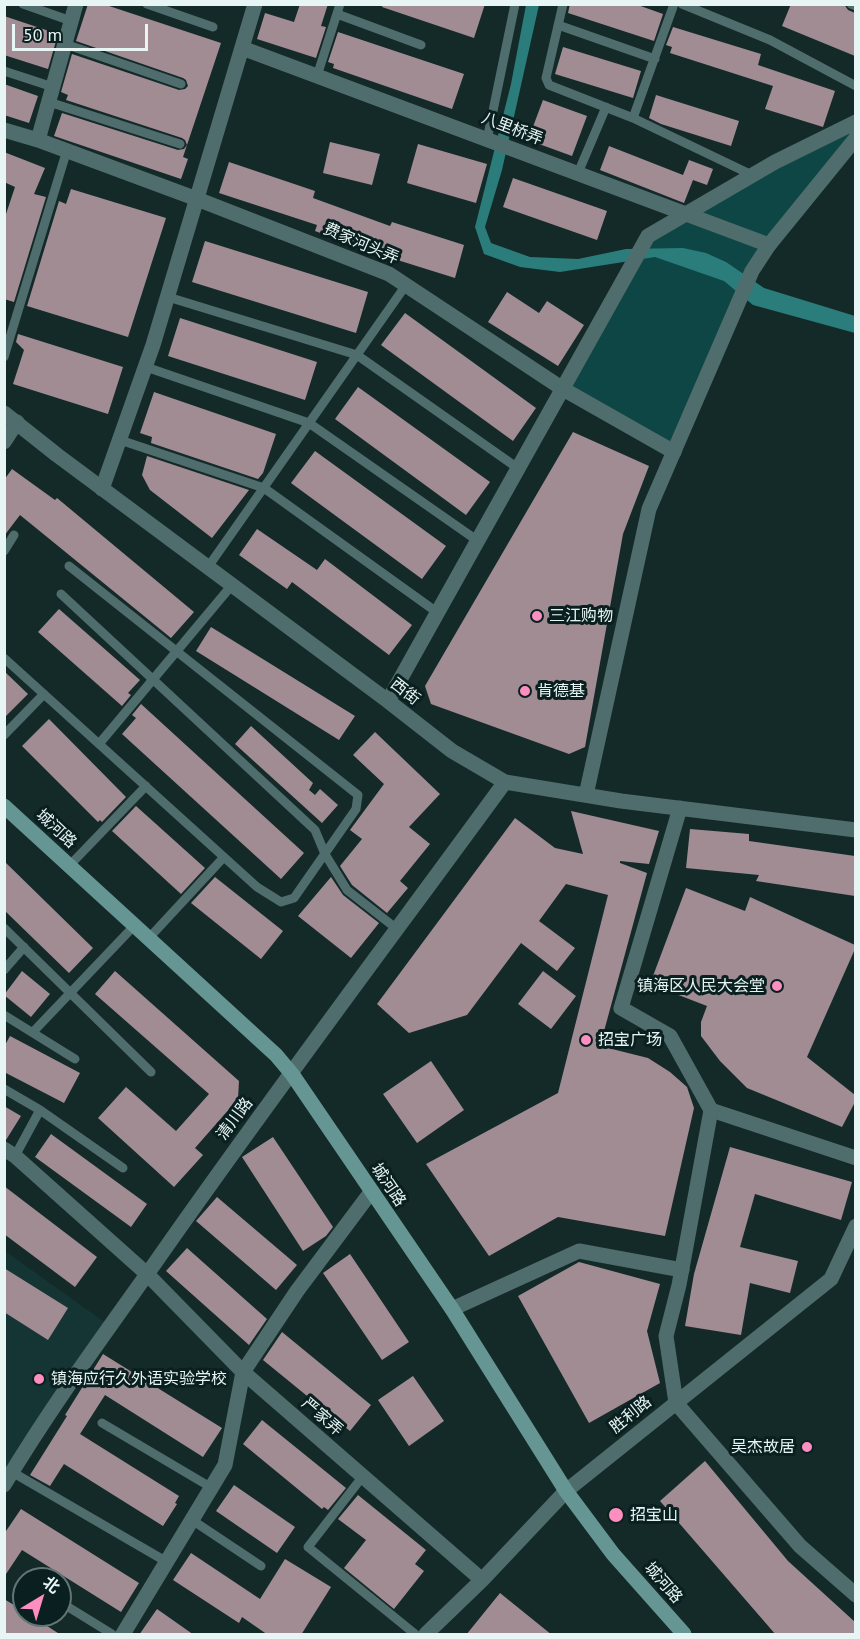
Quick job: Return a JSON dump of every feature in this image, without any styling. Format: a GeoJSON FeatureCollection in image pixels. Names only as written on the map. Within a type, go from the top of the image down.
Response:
{"type":"FeatureCollection","features":[{"type":"Feature","properties":{"kind":"main road","name":"城河路"},"geometry":{"type":"LineString","coordinates":[[4,806],[276,1055],[292,1074],[452,1309],[566,1491],[613,1554],[684,1635]]}},
{"type":"Feature","properties":{"kind":"street"},"geometry":{"type":"LineString","coordinates":[[38,140],[76,4]]}},
{"type":"Feature","properties":{"kind":"street"},"geometry":{"type":"LineString","coordinates":[[102,489],[146,367],[255,4]]}},
{"type":"Feature","properties":{"kind":"street","name":"八里桥弄"},"geometry":{"type":"LineString","coordinates":[[242,48],[769,245]]}},
{"type":"Feature","properties":{"kind":"street"},"geometry":{"type":"LineString","coordinates":[[388,701],[648,236],[775,162],[855,122]]}},
{"type":"Feature","properties":{"kind":"street","name":"费家河头弄"},"geometry":{"type":"LineString","coordinates":[[4,129],[67,150],[389,274],[563,389],[674,452]]}},
{"type":"Feature","properties":{"kind":"street"},"geometry":{"type":"LineString","coordinates":[[586,795],[649,509],[752,271],[769,245],[855,138]]}},
{"type":"Feature","properties":{"kind":"street"},"geometry":{"type":"LineString","coordinates":[[4,442],[10,417]]}},
{"type":"Feature","properties":{"kind":"street","name":"西街"},"geometry":{"type":"LineString","coordinates":[[10,417],[102,489],[452,751],[505,782],[680,808],[855,830]]}},
{"type":"Feature","properties":{"kind":"street","name":"清川路"},"geometry":{"type":"LineString","coordinates":[[8,1479],[37,1431],[241,1140],[292,1074],[505,782]]}},
{"type":"Feature","properties":{"kind":"street"},"geometry":{"type":"LineString","coordinates":[[680,808],[621,1008],[670,1036],[711,1110],[682,1270],[666,1336],[676,1403],[800,1546],[855,1595]]}},
{"type":"Feature","properties":{"kind":"street"},"geometry":{"type":"LineString","coordinates":[[711,1110],[855,1158]]}},
{"type":"Feature","properties":{"kind":"street","name":"严家弄"},"geometry":{"type":"LineString","coordinates":[[10,1153],[147,1274],[243,1372],[482,1580]]}},
{"type":"Feature","properties":{"kind":"street"},"geometry":{"type":"LineString","coordinates":[[123,1635],[225,1465],[243,1372],[297,1291],[371,1192]]}},
{"type":"Feature","properties":{"kind":"street","name":"胜利路"},"geometry":{"type":"LineString","coordinates":[[426,1635],[482,1580],[566,1491],[831,1279],[855,1226]]}},
{"type":"Feature","properties":{"kind":"street"},"geometry":{"type":"LineString","coordinates":[[452,1309],[579,1251],[682,1270]]}},
{"type":"Feature","properties":{"kind":"lane"},"geometry":{"type":"LineString","coordinates":[[23,4],[71,21]]}},
{"type":"Feature","properties":{"kind":"lane"},"geometry":{"type":"LineString","coordinates":[[147,4],[213,27]]}},
{"type":"Feature","properties":{"kind":"lane"},"geometry":{"type":"LineString","coordinates":[[487,140],[515,4]]}},
{"type":"Feature","properties":{"kind":"lane"},"geometry":{"type":"LineString","coordinates":[[563,4],[546,78],[549,85],[633,118],[752,175]]}},
{"type":"Feature","properties":{"kind":"lane"},"geometry":{"type":"LineString","coordinates":[[633,118],[674,4]]}},
{"type":"Feature","properties":{"kind":"lane"},"geometry":{"type":"LineString","coordinates":[[682,4],[770,40],[855,86]]}},
{"type":"Feature","properties":{"kind":"lane"},"geometry":{"type":"LineString","coordinates":[[851,4],[855,6]]}},
{"type":"Feature","properties":{"kind":"lane"},"geometry":{"type":"LineString","coordinates":[[317,76],[338,9],[422,45]]}},
{"type":"Feature","properties":{"kind":"lane"},"geometry":{"type":"LineString","coordinates":[[558,25],[655,58]]}},
{"type":"Feature","properties":{"kind":"lane"},"geometry":{"type":"LineString","coordinates":[[65,44],[181,84]]}},
{"type":"Feature","properties":{"kind":"lane"},"geometry":{"type":"LineString","coordinates":[[4,71],[53,87]]}},
{"type":"Feature","properties":{"kind":"lane"},"geometry":{"type":"LineString","coordinates":[[49,102],[180,144]]}},
{"type":"Feature","properties":{"kind":"lane"},"geometry":{"type":"LineString","coordinates":[[578,173],[606,107]]}},
{"type":"Feature","properties":{"kind":"lane"},"geometry":{"type":"LineString","coordinates":[[4,357],[67,150]]}},
{"type":"Feature","properties":{"kind":"lane"},"geometry":{"type":"LineString","coordinates":[[208,567],[406,285]]}},
{"type":"Feature","properties":{"kind":"lane"},"geometry":{"type":"LineString","coordinates":[[168,297],[357,355],[519,469]]}},
{"type":"Feature","properties":{"kind":"lane"},"geometry":{"type":"LineString","coordinates":[[146,367],[309,423],[478,541]]}},
{"type":"Feature","properties":{"kind":"lane"},"geometry":{"type":"LineString","coordinates":[[120,440],[264,488],[438,613]]}},
{"type":"Feature","properties":{"kind":"lane"},"geometry":{"type":"LineString","coordinates":[[4,551],[14,535]]}},
{"type":"Feature","properties":{"kind":"lane"},"geometry":{"type":"LineString","coordinates":[[4,658],[257,887],[281,902],[294,898],[356,809],[358,795],[69,566]]}},
{"type":"Feature","properties":{"kind":"lane"},"geometry":{"type":"LineString","coordinates":[[99,744],[232,585]]}},
{"type":"Feature","properties":{"kind":"lane"},"geometry":{"type":"LineString","coordinates":[[61,594],[315,830],[325,854],[347,890],[397,929]]}},
{"type":"Feature","properties":{"kind":"lane"},"geometry":{"type":"LineString","coordinates":[[4,735],[44,694]]}},
{"type":"Feature","properties":{"kind":"lane"},"geometry":{"type":"LineString","coordinates":[[69,866],[146,786]]}},
{"type":"Feature","properties":{"kind":"lane"},"geometry":{"type":"LineString","coordinates":[[148,939],[224,857]]}},
{"type":"Feature","properties":{"kind":"lane"},"geometry":{"type":"LineString","coordinates":[[33,1032],[134,926]]}},
{"type":"Feature","properties":{"kind":"lane"},"geometry":{"type":"LineString","coordinates":[[4,928],[151,1072]]}},
{"type":"Feature","properties":{"kind":"lane"},"geometry":{"type":"LineString","coordinates":[[4,970],[24,947]]}},
{"type":"Feature","properties":{"kind":"lane"},"geometry":{"type":"LineString","coordinates":[[4,1015],[75,1059]]}},
{"type":"Feature","properties":{"kind":"lane"},"geometry":{"type":"LineString","coordinates":[[4,1089],[40,1110],[123,1168]]}},
{"type":"Feature","properties":{"kind":"lane"},"geometry":{"type":"LineString","coordinates":[[10,1153],[40,1110]]}},
{"type":"Feature","properties":{"kind":"lane"},"geometry":{"type":"LineString","coordinates":[[102,1423],[212,1488]]}},
{"type":"Feature","properties":{"kind":"lane"},"geometry":{"type":"LineString","coordinates":[[363,1476],[308,1547],[415,1635]]}},
{"type":"Feature","properties":{"kind":"lane"},"geometry":{"type":"LineString","coordinates":[[8,1479],[167,1562]]}},
{"type":"Feature","properties":{"kind":"lane"},"geometry":{"type":"LineString","coordinates":[[192,1520],[261,1566]]}},
{"type":"Feature","properties":{"kind":"lane"},"geometry":{"type":"LineString","coordinates":[[72,1610],[112,1635]]}},
{"type":"Feature","properties":{"kind":"shaded area"},"geometry":{"type":"Polygon","coordinates":[[[526,5],[539,5],[502,170],[485,227],[491,243],[530,257],[578,259],[626,249],[683,248],[706,253],[726,262],[764,288],[855,316],[855,333],[753,305],[724,281],[655,257],[560,272],[520,267],[484,254],[475,227],[511,84],[526,5]]]}},
{"type":"Feature","properties":{"kind":"shaded area"},"geometry":{"type":"Polygon","coordinates":[[[855,123],[855,138],[769,245],[674,452],[563,389],[648,236],[855,123]]]}},
{"type":"Feature","properties":{"kind":"shaded area","name":"镇海应行久外语实验学校"},"geometry":{"type":"Polygon","coordinates":[[[5,1251],[110,1326],[5,1485],[5,1251]]]}},
{"type":"Feature","properties":{"kind":"building"},"geometry":{"type":"Polygon","coordinates":[[[88,4],[103,4],[221,43],[187,145],[182,138],[66,100],[68,95],[61,92],[72,54],[179,90],[188,86],[183,78],[76,41],[88,4]]]}},
{"type":"Feature","properties":{"kind":"building"},"geometry":{"type":"Polygon","coordinates":[[[300,4],[328,4],[321,26],[326,27],[316,58],[257,39],[265,13],[294,22],[300,4]]]}},
{"type":"Feature","properties":{"kind":"building"},"geometry":{"type":"Polygon","coordinates":[[[383,4],[485,4],[474,38],[382,7],[383,4]]]}},
{"type":"Feature","properties":{"kind":"building"},"geometry":{"type":"Polygon","coordinates":[[[570,4],[635,4],[663,14],[654,41],[568,13],[570,4]]]}},
{"type":"Feature","properties":{"kind":"building"},"geometry":{"type":"Polygon","coordinates":[[[791,4],[844,4],[848,10],[855,13],[855,56],[782,26],[791,4]]]}},
{"type":"Feature","properties":{"kind":"building"},"geometry":{"type":"Polygon","coordinates":[[[4,16],[58,34],[48,69],[4,55],[4,16]]]}},
{"type":"Feature","properties":{"kind":"building"},"geometry":{"type":"Polygon","coordinates":[[[673,27],[761,54],[758,65],[835,91],[823,127],[765,109],[773,86],[670,53],[672,47],[666,45],[673,27]]]}},
{"type":"Feature","properties":{"kind":"building"},"geometry":{"type":"Polygon","coordinates":[[[338,32],[464,74],[452,109],[333,68],[334,64],[328,62],[338,32]]]}},
{"type":"Feature","properties":{"kind":"building"},"geometry":{"type":"Polygon","coordinates":[[[563,47],[641,71],[633,98],[555,74],[563,47]]]}},
{"type":"Feature","properties":{"kind":"building"},"geometry":{"type":"Polygon","coordinates":[[[4,84],[38,96],[29,123],[4,115],[4,84]]]}},
{"type":"Feature","properties":{"kind":"building"},"geometry":{"type":"Polygon","coordinates":[[[656,95],[739,121],[731,146],[661,124],[649,118],[656,95]]]}},
{"type":"Feature","properties":{"kind":"building"},"geometry":{"type":"Polygon","coordinates":[[[543,100],[587,116],[572,156],[528,140],[543,100]]]}},
{"type":"Feature","properties":{"kind":"building"},"geometry":{"type":"Polygon","coordinates":[[[62,113],[178,150],[184,149],[187,145],[183,157],[188,159],[181,179],[54,136],[62,113]]]}},
{"type":"Feature","properties":{"kind":"building"},"geometry":{"type":"Polygon","coordinates":[[[330,142],[380,154],[372,185],[323,173],[330,142]]]}},
{"type":"Feature","properties":{"kind":"building"},"geometry":{"type":"Polygon","coordinates":[[[418,144],[487,164],[476,203],[407,183],[418,144]]]}},
{"type":"Feature","properties":{"kind":"building"},"geometry":{"type":"Polygon","coordinates":[[[609,146],[683,175],[689,160],[713,169],[707,185],[693,180],[684,203],[600,170],[609,146]]]}},
{"type":"Feature","properties":{"kind":"building"},"geometry":{"type":"Polygon","coordinates":[[[4,152],[45,168],[34,194],[46,197],[14,302],[4,299],[4,220],[15,187],[4,182],[4,152]]]}},
{"type":"Feature","properties":{"kind":"building"},"geometry":{"type":"Polygon","coordinates":[[[229,162],[315,191],[313,198],[390,226],[392,222],[464,245],[455,278],[375,253],[315,231],[317,225],[219,193],[229,162]]]}},
{"type":"Feature","properties":{"kind":"building"},"geometry":{"type":"Polygon","coordinates":[[[513,178],[607,211],[597,240],[503,207],[513,178]]]}},
{"type":"Feature","properties":{"kind":"building"},"geometry":{"type":"Polygon","coordinates":[[[71,189],[166,218],[128,337],[27,306],[59,201],[66,204],[71,189]]]}},
{"type":"Feature","properties":{"kind":"building"},"geometry":{"type":"Polygon","coordinates":[[[205,241],[368,292],[356,333],[192,282],[205,241]]]}},
{"type":"Feature","properties":{"kind":"building"},"geometry":{"type":"Polygon","coordinates":[[[507,292],[539,313],[547,301],[584,325],[558,366],[488,322],[507,292]]]}},
{"type":"Feature","properties":{"kind":"building"},"geometry":{"type":"Polygon","coordinates":[[[405,313],[536,408],[513,441],[381,345],[405,313]]]}},
{"type":"Feature","properties":{"kind":"building"},"geometry":{"type":"Polygon","coordinates":[[[180,318],[317,362],[305,400],[168,356],[180,318]]]}},
{"type":"Feature","properties":{"kind":"building"},"geometry":{"type":"Polygon","coordinates":[[[18,334],[123,367],[108,414],[13,384],[24,350],[16,342],[18,334]]]}},
{"type":"Feature","properties":{"kind":"building"},"geometry":{"type":"Polygon","coordinates":[[[358,387],[490,482],[466,515],[335,419],[358,387]]]}},
{"type":"Feature","properties":{"kind":"building"},"geometry":{"type":"Polygon","coordinates":[[[154,392],[276,434],[263,473],[258,479],[151,443],[152,437],[140,433],[154,392]]]}},
{"type":"Feature","properties":{"kind":"building","name":"三江购物"},"geometry":{"type":"Polygon","coordinates":[[[573,432],[649,466],[623,534],[585,747],[569,754],[431,704],[425,686],[573,432]]]}},
{"type":"Feature","properties":{"kind":"building"},"geometry":{"type":"Polygon","coordinates":[[[315,451],[446,546],[422,579],[291,483],[315,451]]]}},
{"type":"Feature","properties":{"kind":"building"},"geometry":{"type":"Polygon","coordinates":[[[147,456],[249,490],[212,538],[150,490],[142,475],[147,456]]]}},
{"type":"Feature","properties":{"kind":"building"},"geometry":{"type":"Polygon","coordinates":[[[12,469],[55,500],[57,498],[194,612],[171,638],[20,515],[4,536],[4,480],[12,469]]]}},
{"type":"Feature","properties":{"kind":"building"},"geometry":{"type":"Polygon","coordinates":[[[257,529],[317,570],[325,559],[412,625],[389,655],[292,582],[287,589],[239,555],[257,529]]]}},
{"type":"Feature","properties":{"kind":"building"},"geometry":{"type":"Polygon","coordinates":[[[59,609],[140,680],[128,693],[131,695],[122,706],[38,632],[59,609]]]}},
{"type":"Feature","properties":{"kind":"building"},"geometry":{"type":"Polygon","coordinates":[[[211,627],[355,716],[339,740],[196,651],[211,627]]]}},
{"type":"Feature","properties":{"kind":"building"},"geometry":{"type":"Polygon","coordinates":[[[4,671],[28,694],[4,718],[4,671]]]}},
{"type":"Feature","properties":{"kind":"building"},"geometry":{"type":"Polygon","coordinates":[[[141,704],[304,853],[281,879],[122,734],[136,718],[132,715],[141,704]]]}},
{"type":"Feature","properties":{"kind":"building"},"geometry":{"type":"Polygon","coordinates":[[[49,719],[126,797],[102,822],[100,820],[98,822],[22,746],[49,719]]]}},
{"type":"Feature","properties":{"kind":"building"},"geometry":{"type":"Polygon","coordinates":[[[251,726],[313,783],[309,790],[315,795],[320,789],[338,805],[322,823],[235,744],[251,726]]]}},
{"type":"Feature","properties":{"kind":"building"},"geometry":{"type":"Polygon","coordinates":[[[375,732],[440,794],[409,827],[430,844],[400,881],[408,888],[387,913],[352,885],[340,866],[362,839],[350,830],[384,784],[353,755],[375,732]]]}},
{"type":"Feature","properties":{"kind":"building"},"geometry":{"type":"Polygon","coordinates":[[[136,806],[205,868],[181,894],[112,831],[136,806]]]}},
{"type":"Feature","properties":{"kind":"building","name":"招宝广场"},"geometry":{"type":"Polygon","coordinates":[[[571,811],[659,831],[649,864],[620,861],[620,863],[647,873],[600,1046],[648,1058],[670,1072],[687,1087],[694,1108],[665,1236],[558,1217],[489,1256],[426,1164],[558,1093],[608,895],[566,884],[539,921],[575,948],[557,971],[521,943],[467,1015],[409,1033],[377,1004],[515,818],[555,848],[583,854],[571,811]]]}},
{"type":"Feature","properties":{"kind":"building"},"geometry":{"type":"Polygon","coordinates":[[[690,829],[749,834],[749,841],[855,856],[855,896],[756,881],[759,875],[686,868],[690,829]]]}},
{"type":"Feature","properties":{"kind":"building"},"geometry":{"type":"Polygon","coordinates":[[[4,861],[93,948],[69,973],[4,910],[4,861]]]}},
{"type":"Feature","properties":{"kind":"building"},"geometry":{"type":"Polygon","coordinates":[[[215,877],[283,931],[261,959],[191,903],[215,877]]]}},
{"type":"Feature","properties":{"kind":"building"},"geometry":{"type":"Polygon","coordinates":[[[331,877],[343,895],[379,923],[351,958],[298,916],[331,877]]]}},
{"type":"Feature","properties":{"kind":"building","name":"镇海区人民大会堂"},"geometry":{"type":"Polygon","coordinates":[[[686,888],[745,911],[750,897],[855,945],[807,1057],[855,1095],[855,1102],[842,1127],[747,1088],[720,1061],[701,1036],[701,1022],[707,1006],[650,984],[686,888]]]}},
{"type":"Feature","properties":{"kind":"building"},"geometry":{"type":"Polygon","coordinates":[[[22,971],[50,994],[31,1017],[4,995],[22,971]]]}},
{"type":"Feature","properties":{"kind":"building"},"geometry":{"type":"Polygon","coordinates":[[[115,971],[239,1081],[238,1099],[195,1148],[203,1155],[174,1187],[98,1118],[126,1087],[176,1131],[209,1094],[95,994],[115,971]]]}},
{"type":"Feature","properties":{"kind":"building"},"geometry":{"type":"Polygon","coordinates":[[[543,971],[576,996],[551,1029],[518,1004],[543,971]]]}},
{"type":"Feature","properties":{"kind":"building"},"geometry":{"type":"Polygon","coordinates":[[[10,1036],[80,1073],[64,1103],[4,1072],[4,1047],[10,1036]]]}},
{"type":"Feature","properties":{"kind":"building"},"geometry":{"type":"Polygon","coordinates":[[[431,1061],[464,1110],[417,1143],[383,1094],[431,1061]]]}},
{"type":"Feature","properties":{"kind":"building"},"geometry":{"type":"Polygon","coordinates":[[[4,1106],[21,1116],[6,1140],[4,1139],[4,1106]]]}},
{"type":"Feature","properties":{"kind":"building"},"geometry":{"type":"Polygon","coordinates":[[[51,1134],[147,1204],[131,1227],[35,1157],[51,1134]]]}},
{"type":"Feature","properties":{"kind":"building"},"geometry":{"type":"Polygon","coordinates":[[[273,1137],[333,1227],[326,1236],[303,1251],[242,1157],[273,1137]]]}},
{"type":"Feature","properties":{"kind":"building"},"geometry":{"type":"Polygon","coordinates":[[[730,1147],[852,1182],[841,1220],[755,1194],[740,1247],[798,1261],[790,1293],[750,1283],[741,1335],[685,1326],[694,1274],[730,1147]]]}},
{"type":"Feature","properties":{"kind":"building"},"geometry":{"type":"Polygon","coordinates":[[[4,1186],[97,1257],[75,1287],[4,1234],[4,1186]]]}},
{"type":"Feature","properties":{"kind":"building"},"geometry":{"type":"Polygon","coordinates":[[[217,1197],[297,1265],[276,1290],[196,1221],[217,1197]]]}},
{"type":"Feature","properties":{"kind":"building"},"geometry":{"type":"Polygon","coordinates":[[[187,1248],[267,1319],[249,1345],[166,1271],[187,1248]]]}},
{"type":"Feature","properties":{"kind":"building"},"geometry":{"type":"Polygon","coordinates":[[[350,1254],[409,1342],[382,1360],[323,1273],[350,1254]]]}},
{"type":"Feature","properties":{"kind":"building"},"geometry":{"type":"Polygon","coordinates":[[[579,1262],[660,1284],[647,1331],[660,1383],[589,1423],[518,1296],[579,1262]]]}},
{"type":"Feature","properties":{"kind":"building"},"geometry":{"type":"Polygon","coordinates":[[[4,1268],[68,1308],[48,1340],[4,1312],[4,1268]]]}},
{"type":"Feature","properties":{"kind":"building"},"geometry":{"type":"Polygon","coordinates":[[[282,1332],[371,1405],[350,1431],[263,1360],[282,1332]]]}},
{"type":"Feature","properties":{"kind":"building"},"geometry":{"type":"Polygon","coordinates":[[[103,1354],[222,1428],[203,1457],[105,1395],[80,1434],[179,1496],[175,1503],[177,1504],[163,1526],[64,1464],[50,1486],[30,1475],[103,1354]]]}},
{"type":"Feature","properties":{"kind":"building"},"geometry":{"type":"Polygon","coordinates":[[[413,1376],[444,1421],[409,1446],[378,1400],[413,1376]]]}},
{"type":"Feature","properties":{"kind":"building"},"geometry":{"type":"Polygon","coordinates":[[[262,1420],[346,1488],[328,1510],[324,1507],[322,1509],[243,1444],[262,1420]]]}},
{"type":"Feature","properties":{"kind":"building"},"geometry":{"type":"Polygon","coordinates":[[[705,1461],[788,1561],[855,1622],[855,1635],[776,1635],[660,1501],[705,1461]]]}},
{"type":"Feature","properties":{"kind":"building"},"geometry":{"type":"Polygon","coordinates":[[[234,1485],[295,1527],[277,1553],[216,1511],[234,1485]]]}},
{"type":"Feature","properties":{"kind":"building"},"geometry":{"type":"Polygon","coordinates":[[[358,1495],[426,1550],[415,1564],[424,1571],[394,1609],[344,1568],[366,1540],[338,1519],[358,1495]]]}},
{"type":"Feature","properties":{"kind":"building"},"geometry":{"type":"Polygon","coordinates":[[[21,1509],[139,1583],[121,1612],[72,1581],[72,1567],[49,1567],[22,1550],[4,1577],[4,1534],[21,1509]]]}},
{"type":"Feature","properties":{"kind":"building"},"geometry":{"type":"Polygon","coordinates":[[[191,1553],[260,1599],[285,1559],[331,1587],[301,1635],[268,1635],[242,1617],[239,1623],[173,1580],[191,1553]]]}},
{"type":"Feature","properties":{"kind":"building"},"geometry":{"type":"Polygon","coordinates":[[[500,1593],[552,1635],[466,1635],[500,1593]]]}},
{"type":"Feature","properties":{"kind":"building"},"geometry":{"type":"Polygon","coordinates":[[[4,1599],[12,1604],[12,1627],[49,1627],[61,1635],[4,1635],[4,1599]]]}},
{"type":"Feature","properties":{"kind":"building"},"geometry":{"type":"Polygon","coordinates":[[[157,1609],[194,1635],[139,1635],[157,1609]]]}},
{"type":"Feature","properties":{"kind":"place","name":"三江购物"},"geometry":{"type":"Point","coordinates":[537,616]}},
{"type":"Feature","properties":{"kind":"place","name":"肯德基"},"geometry":{"type":"Point","coordinates":[525,691]}},
{"type":"Feature","properties":{"kind":"place","name":"镇海区人民大会堂"},"geometry":{"type":"Point","coordinates":[777,986]}},
{"type":"Feature","properties":{"kind":"place","name":"招宝广场"},"geometry":{"type":"Point","coordinates":[586,1040]}},
{"type":"Feature","properties":{"kind":"place","name":"镇海应行久外语实验学校"},"geometry":{"type":"Point","coordinates":[39,1379]}},
{"type":"Feature","properties":{"kind":"place","name":"吴杰故居"},"geometry":{"type":"Point","coordinates":[807,1447]}},
{"type":"Feature","properties":{"kind":"place","name":"招宝山"},"geometry":{"type":"Point","coordinates":[616,1515]}}]}
